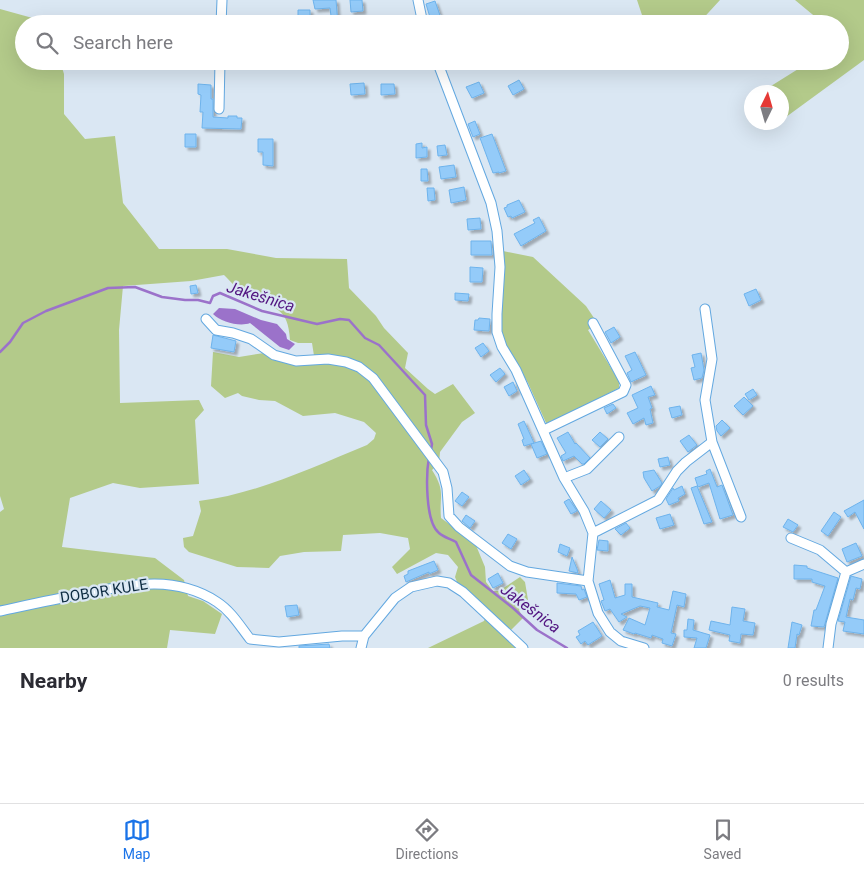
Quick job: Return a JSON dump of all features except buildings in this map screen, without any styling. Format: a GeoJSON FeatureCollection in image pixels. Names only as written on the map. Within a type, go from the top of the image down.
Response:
{"type":"FeatureCollection","features":[{"type":"Feature","properties":{"kind":"street"},"geometry":{"type":"LineString","coordinates":[[221,15],[222,0]]}},
{"type":"Feature","properties":{"kind":"street"},"geometry":{"type":"LineString","coordinates":[[418,0],[421,15]]}},
{"type":"Feature","properties":{"kind":"street"},"geometry":{"type":"LineString","coordinates":[[219,109],[220,70]]}},
{"type":"Feature","properties":{"kind":"street"},"geometry":{"type":"LineString","coordinates":[[440,70],[491,203],[497,231],[500,266],[497,332],[502,347],[516,370],[564,478],[584,511],[593,533],[588,581],[598,614],[618,644],[644,648]]}},
{"type":"Feature","properties":{"kind":"street"},"geometry":{"type":"LineString","coordinates":[[705,309],[712,358],[705,400],[712,442],[741,517]]}},
{"type":"Feature","properties":{"kind":"street"},"geometry":{"type":"LineString","coordinates":[[206,319],[216,330],[251,339],[274,355],[296,361],[328,359],[346,362],[360,368],[373,378],[443,472],[447,488],[449,516],[459,527],[510,566],[527,572],[588,581]]}},
{"type":"Feature","properties":{"kind":"street"},"geometry":{"type":"LineString","coordinates":[[544,430],[623,392],[626,385],[593,323]]}},
{"type":"Feature","properties":{"kind":"street"},"geometry":{"type":"LineString","coordinates":[[564,478],[587,469],[620,437]]}},
{"type":"Feature","properties":{"kind":"street"},"geometry":{"type":"LineString","coordinates":[[593,533],[658,500],[677,471],[712,442]]}},
{"type":"Feature","properties":{"kind":"street"},"geometry":{"type":"LineString","coordinates":[[791,538],[820,550],[846,572]]}},
{"type":"Feature","properties":{"kind":"street"},"geometry":{"type":"LineString","coordinates":[[828,648],[831,624],[846,572],[864,564]]}},
{"type":"Feature","properties":{"kind":"street"},"geometry":{"type":"LineString","coordinates":[[361,648],[364,636],[395,598],[411,587],[437,582],[449,583],[463,592],[523,648]]}},
{"type":"Feature","properties":{"kind":"street","name":"DOBOR KULE"},"geometry":{"type":"LineString","coordinates":[[0,611],[120,586],[161,583],[194,591],[218,603],[229,612],[250,639],[279,642],[342,636],[364,636]]}},
{"type":"Feature","properties":{"kind":"green space"},"geometry":{"type":"Polygon","coordinates":[[[637,0],[720,0],[706,15],[642,15],[637,0]]]}},
{"type":"Feature","properties":{"kind":"green space"},"geometry":{"type":"Polygon","coordinates":[[[795,0],[864,0],[864,60],[789,115],[789,85],[773,85],[797,70],[849,70],[849,15],[813,15],[795,0]]]}},
{"type":"Feature","properties":{"kind":"green space"},"geometry":{"type":"Polygon","coordinates":[[[0,9],[22,15],[15,15],[15,70],[63,70],[64,114],[85,139],[115,136],[123,203],[159,249],[227,249],[276,258],[347,259],[349,288],[408,353],[405,368],[435,394],[453,384],[475,413],[462,422],[440,452],[439,463],[432,470],[439,484],[441,494],[441,518],[475,543],[485,567],[486,582],[493,591],[499,591],[520,577],[525,582],[528,600],[519,610],[523,618],[510,631],[518,648],[428,648],[484,621],[488,610],[457,582],[455,577],[458,567],[448,555],[436,553],[397,574],[392,567],[410,549],[408,538],[380,533],[343,535],[341,551],[304,552],[280,556],[269,568],[237,567],[189,552],[184,547],[183,538],[193,536],[201,511],[199,501],[242,492],[305,471],[367,445],[374,439],[376,433],[364,422],[335,413],[303,416],[275,401],[259,400],[242,396],[238,393],[225,398],[211,386],[213,352],[239,357],[264,353],[280,361],[293,364],[315,362],[312,343],[298,343],[290,340],[286,319],[281,313],[244,294],[224,275],[191,281],[123,286],[119,330],[120,403],[199,400],[204,410],[195,420],[199,484],[140,488],[113,483],[70,498],[62,547],[155,558],[184,580],[188,596],[203,601],[222,614],[215,634],[170,630],[167,648],[0,648],[0,512],[4,509],[0,496],[0,9]]]}},
{"type":"Feature","properties":{"kind":"green space"},"geometry":{"type":"Polygon","coordinates":[[[503,251],[533,257],[586,306],[598,324],[588,330],[619,381],[619,388],[547,425],[528,383],[504,341],[499,318],[503,251]]]}},
{"type":"Feature","properties":{"kind":"shaded area"},"geometry":{"type":"Polygon","coordinates":[[[219,308],[235,309],[261,320],[277,324],[286,334],[287,339],[295,344],[289,350],[280,347],[250,323],[236,324],[213,314],[219,308]]]}},
{"type":"Feature","properties":{"kind":"waterway","name":"Jakešnica"},"geometry":{"type":"LineString","coordinates":[[0,352],[10,342],[23,323],[46,311],[108,288],[135,287],[162,297],[210,303],[213,296],[220,293],[262,311],[317,324],[340,319],[349,320],[365,338],[379,345],[425,395],[426,425],[432,444],[431,450]]}},
{"type":"Feature","properties":{"kind":"waterway","name":"Jakešnica"},"geometry":{"type":"LineString","coordinates":[[429,457],[427,474],[428,497],[434,527],[441,534],[456,542],[471,575],[513,608],[537,630],[567,648]]}}]}
